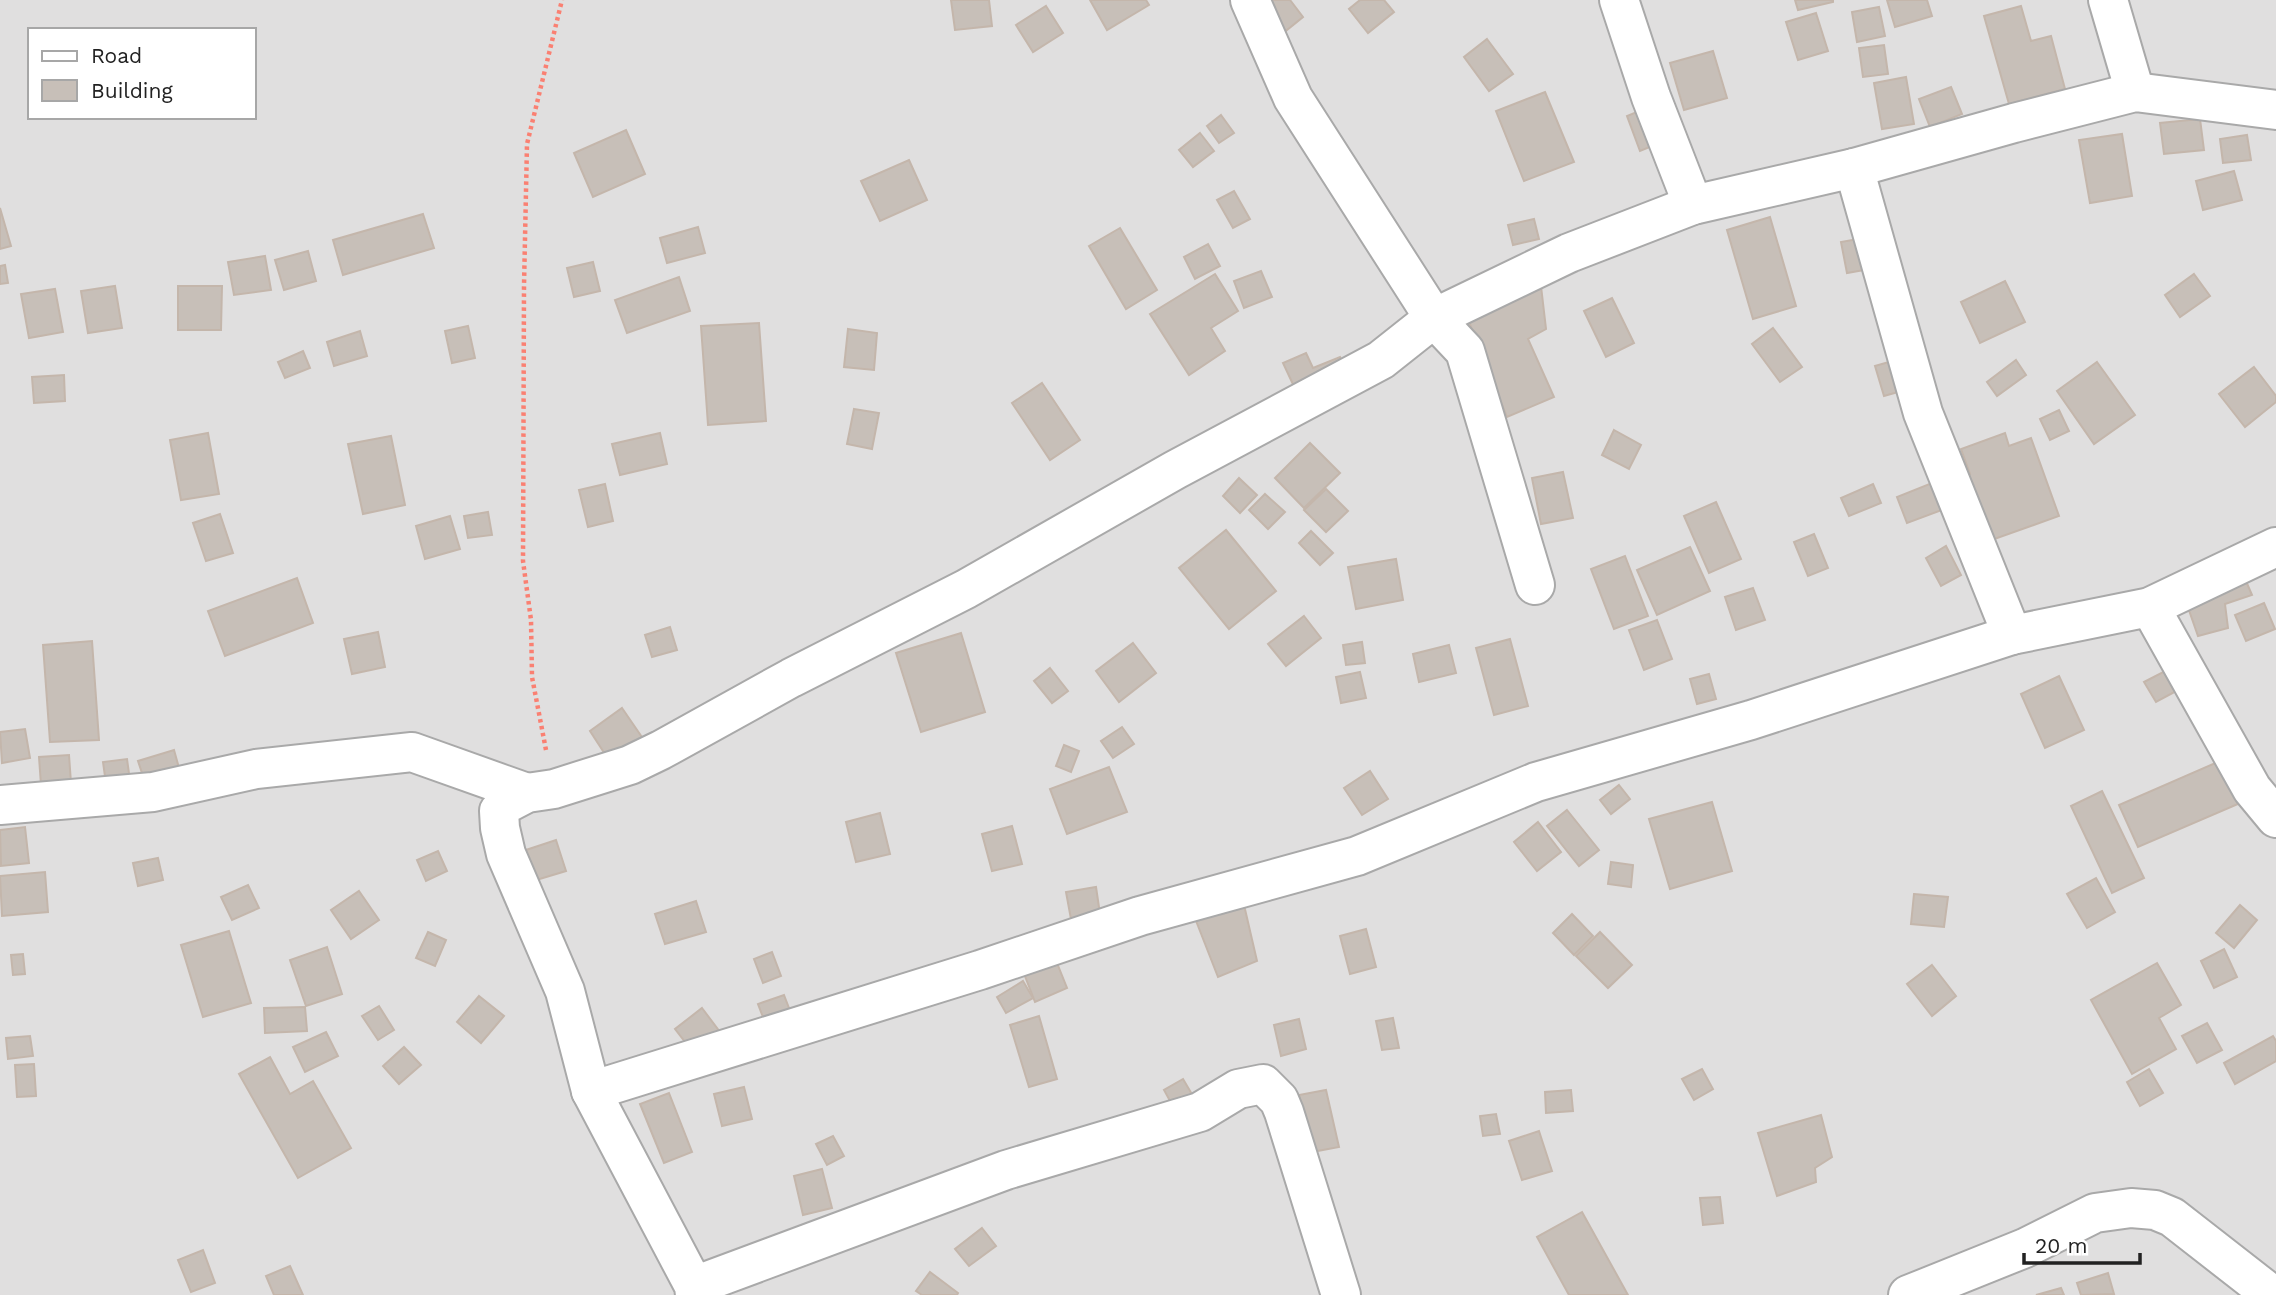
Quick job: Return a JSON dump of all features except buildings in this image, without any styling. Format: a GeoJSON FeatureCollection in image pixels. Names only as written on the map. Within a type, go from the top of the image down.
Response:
{"type":"FeatureCollection","features":[{"type":"Feature","properties":{"kind":"street"},"geometry":{"type":"LineString","coordinates":[[1250,0],[1293,98],[1434,318],[1465,351],[1535,585]]}},
{"type":"Feature","properties":{"kind":"street"},"geometry":{"type":"LineString","coordinates":[[1619,0],[1651,97],[1693,205]]}},
{"type":"Feature","properties":{"kind":"street"},"geometry":{"type":"LineString","coordinates":[[2108,0],[2135,92]]}},
{"type":"Feature","properties":{"kind":"street"},"geometry":{"type":"LineString","coordinates":[[1341,1295],[1284,1112],[1279,1100],[1263,1084],[1238,1088],[1200,1112],[1006,1170],[694,1291],[591,1091],[565,991],[506,854],[499,811],[506,804],[540,791],[630,765],[661,750],[792,678],[966,589],[1175,470],[1381,359],[1434,318],[1569,253],[1693,205],[1854,168],[2135,92],[2276,110]]}},
{"type":"Feature","properties":{"kind":"street"},"geometry":{"type":"LineString","coordinates":[[1854,168],[1923,413],[2012,635]]}},
{"type":"Feature","properties":{"kind":"street"},"geometry":{"type":"LineString","coordinates":[[591,1091],[981,970],[1140,916],[1357,856],[1536,782],[1751,720],[2012,635],[2150,607],[2276,547]]}},
{"type":"Feature","properties":{"kind":"street"},"geometry":{"type":"LineString","coordinates":[[2150,607],[2252,789],[2276,818]]}},
{"type":"Feature","properties":{"kind":"street"},"geometry":{"type":"LineString","coordinates":[[0,805],[153,792],[256,769],[412,752],[540,791]]}},
{"type":"Feature","properties":{"kind":"street"},"geometry":{"type":"LineString","coordinates":[[1908,1295],[2025,1248],[2095,1213],[2131,1208],[2155,1210],[2172,1217],[2272,1295]]}},
{"type":"Feature","properties":{"kind":"path"},"geometry":{"type":"LineString","coordinates":[[540,791],[531,620],[523,561],[527,144],[562,0]]}},
{"type":"Feature","properties":{"kind":"shaded area"},"geometry":{"type":"Polygon","coordinates":[[[0,0],[2276,0],[2276,1295],[0,1295],[0,0]]]}}]}
